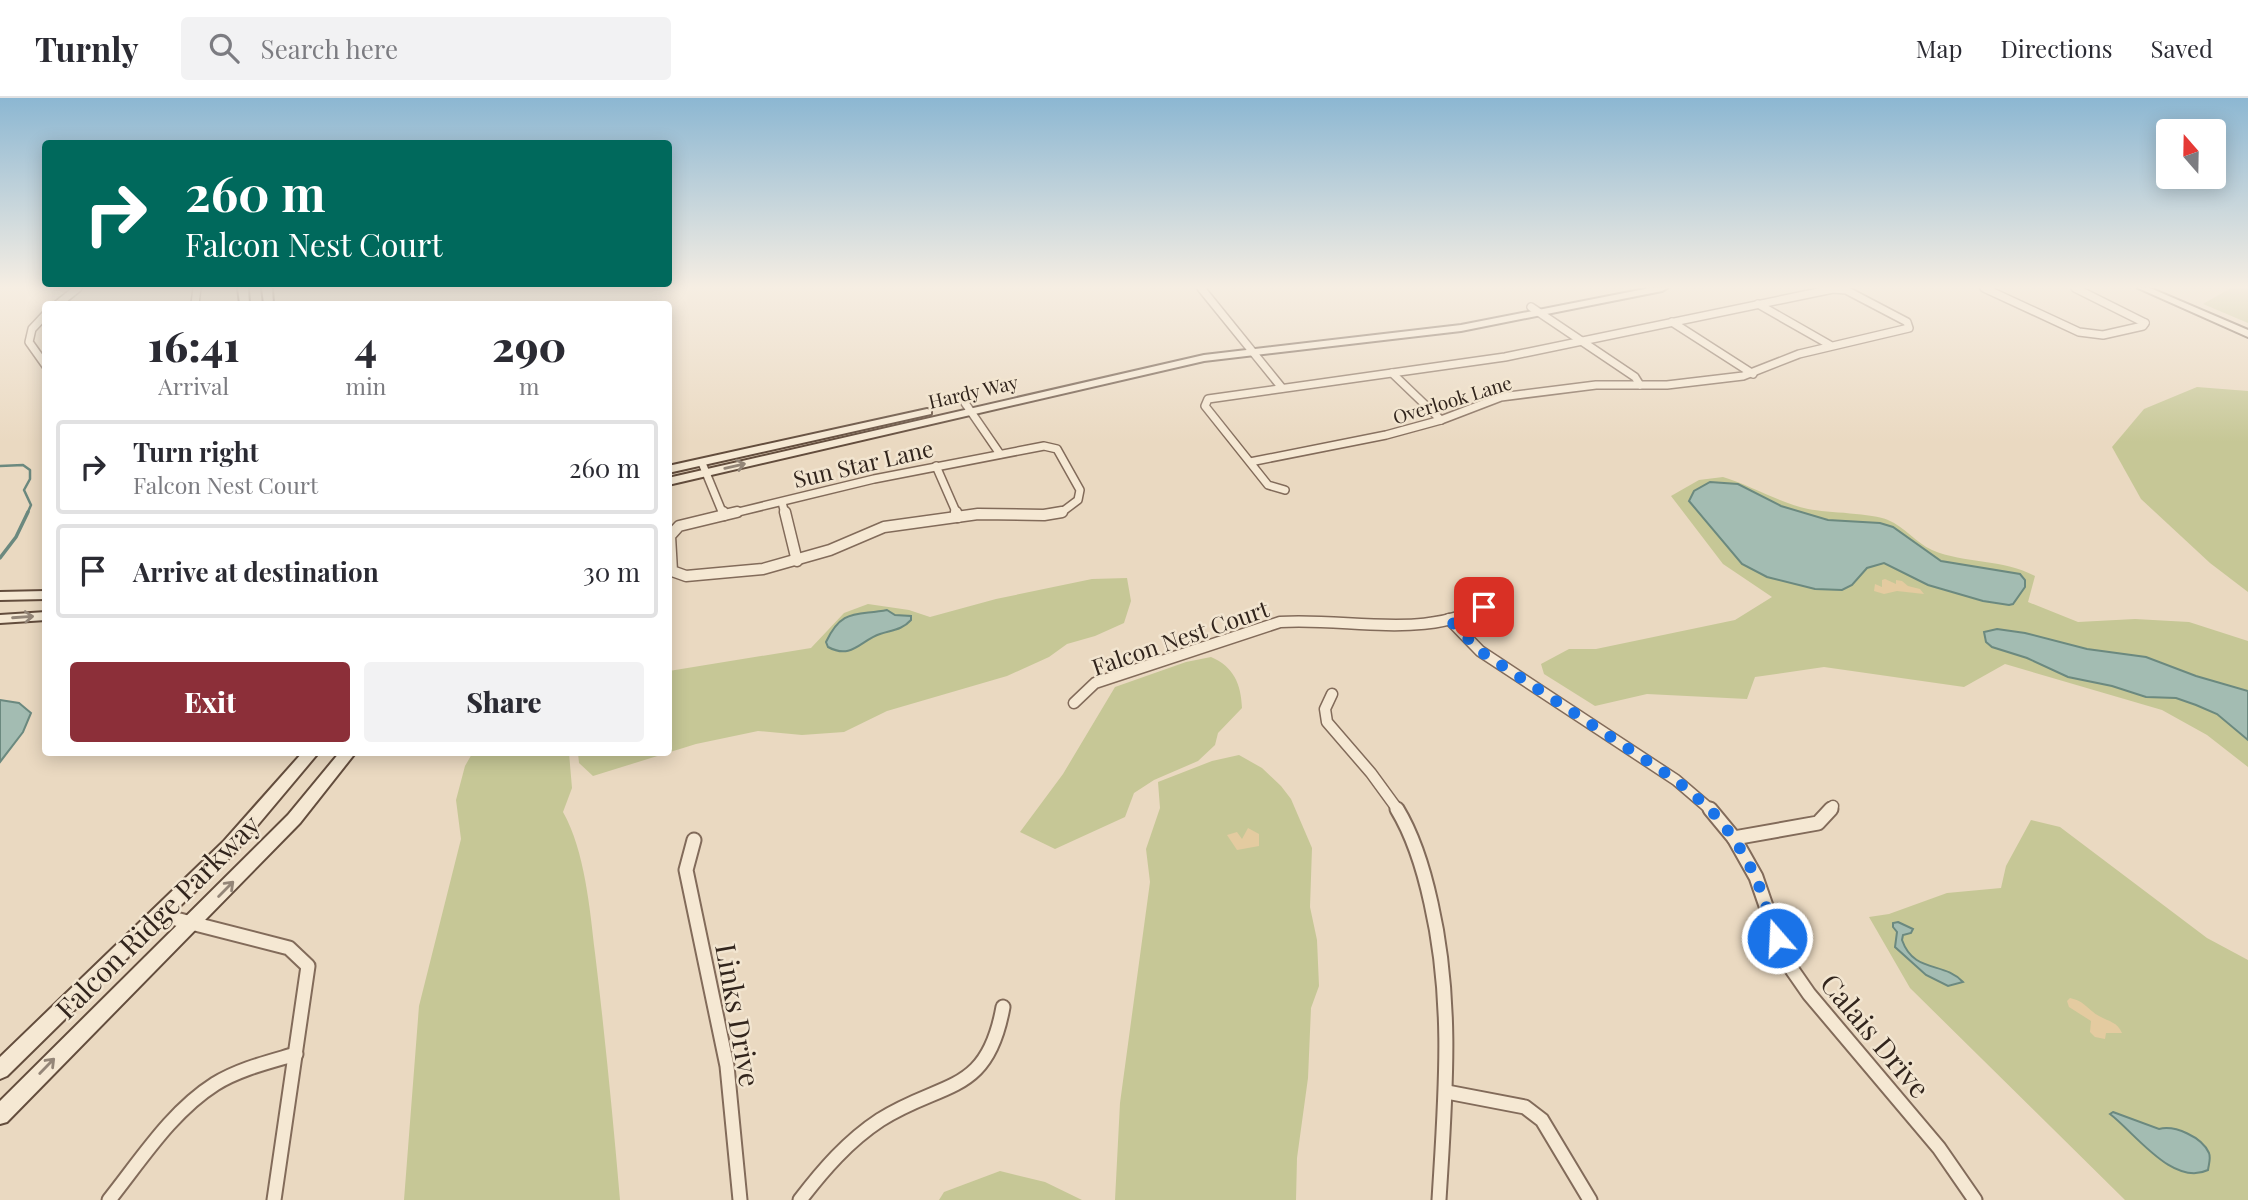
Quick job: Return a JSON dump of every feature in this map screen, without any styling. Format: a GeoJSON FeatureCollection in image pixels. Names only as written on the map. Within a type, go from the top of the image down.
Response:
{"type":"FeatureCollection","features":[{"type":"Feature","properties":{"kind":"main road","name":"Hardy Way"},"geometry":{"type":"LineString","coordinates":[[672,480],[705,468],[969,407],[1248,347],[1361,339]]}},
{"type":"Feature","properties":{"kind":"main road","name":"Hardy Way"},"geometry":{"type":"LineString","coordinates":[[672,470],[705,468]]}},
{"type":"Feature","properties":{"kind":"main road"},"geometry":{"type":"LineString","coordinates":[[0,596],[42,595]]}},
{"type":"Feature","properties":{"kind":"main road"},"geometry":{"type":"LineString","coordinates":[[0,619],[42,616]]}},
{"type":"Feature","properties":{"kind":"main road","name":"Falcon Ridge Parkway"},"geometry":{"type":"LineString","coordinates":[[0,1070],[229,847],[309,756]]}},
{"type":"Feature","properties":{"kind":"main road","name":"Falcon Ridge Parkway"},"geometry":{"type":"LineString","coordinates":[[0,1115],[294,819],[346,756]]}},
{"type":"Feature","properties":{"kind":"street"},"geometry":{"type":"LineString","coordinates":[[30,339],[42,360]]}},
{"type":"Feature","properties":{"kind":"street"},"geometry":{"type":"LineString","coordinates":[[1242,339],[1282,387]]}},
{"type":"Feature","properties":{"kind":"street"},"geometry":{"type":"LineString","coordinates":[[1578,339],[1635,377],[1640,385]]}},
{"type":"Feature","properties":{"kind":"street"},"geometry":{"type":"LineString","coordinates":[[1285,490],[1268,485],[1205,406],[1208,399],[1493,359],[1594,339]]}},
{"type":"Feature","properties":{"kind":"street"},"geometry":{"type":"LineString","coordinates":[[1699,339],[1753,373]]}},
{"type":"Feature","properties":{"kind":"street"},"geometry":{"type":"LineString","coordinates":[[1820,339],[1830,345]]}},
{"type":"Feature","properties":{"kind":"street","name":"Overlook Lane"},"geometry":{"type":"LineString","coordinates":[[1250,462],[1386,435],[1441,420],[1501,397],[1596,385],[1714,381],[1753,373],[1799,354],[1856,339]]}},
{"type":"Feature","properties":{"kind":"street"},"geometry":{"type":"LineString","coordinates":[[1392,373],[1441,420]]}},
{"type":"Feature","properties":{"kind":"street"},"geometry":{"type":"LineString","coordinates":[[969,407],[1000,454]]}},
{"type":"Feature","properties":{"kind":"street","name":"Sun Star Lane"},"geometry":{"type":"LineString","coordinates":[[672,534],[679,526],[724,515],[936,466],[1044,446],[1057,449],[1080,490],[1078,500],[1062,512],[1044,515],[978,514],[958,517]]}},
{"type":"Feature","properties":{"kind":"street"},"geometry":{"type":"LineString","coordinates":[[782,502],[796,561],[884,527],[958,517],[936,466]]}},
{"type":"Feature","properties":{"kind":"street"},"geometry":{"type":"LineString","coordinates":[[705,468],[724,515]]}},
{"type":"Feature","properties":{"kind":"street","name":"Sun Star Lane"},"geometry":{"type":"LineString","coordinates":[[672,571],[686,576],[763,569],[796,561]]}},
{"type":"Feature","properties":{"kind":"street","name":"Falcon Nest Court"},"geometry":{"type":"LineString","coordinates":[[1074,703],[1095,683],[1280,622],[1309,620],[1389,627],[1449,619],[1484,607],[1496,599],[1495,586]]}},
{"type":"Feature","properties":{"kind":"street","name":"Calais Drive"},"geometry":{"type":"LineString","coordinates":[[1449,619],[1480,651],[1676,780],[1710,809],[1734,838],[1756,877],[1784,958],[1790,967],[1809,994],[1939,1148],[1975,1200]]}},
{"type":"Feature","properties":{"kind":"street"},"geometry":{"type":"LineString","coordinates":[[1332,694],[1325,709],[1327,722],[1395,806],[1407,828],[1424,878],[1437,935],[1445,992],[1447,1092],[1439,1200]]}},
{"type":"Feature","properties":{"kind":"street"},"geometry":{"type":"LineString","coordinates":[[1734,838],[1818,823],[1833,806]]}},
{"type":"Feature","properties":{"kind":"street","name":"Links Drive"},"geometry":{"type":"LineString","coordinates":[[694,840],[685,870],[727,1066],[740,1200]]}},
{"type":"Feature","properties":{"kind":"street"},"geometry":{"type":"LineString","coordinates":[[160,915],[289,948],[309,967],[274,1200]]}},
{"type":"Feature","properties":{"kind":"street"},"geometry":{"type":"LineString","coordinates":[[800,1200],[845,1148],[874,1126],[894,1112],[958,1084],[976,1070],[996,1042],[1003,1007]]}},
{"type":"Feature","properties":{"kind":"street"},"geometry":{"type":"LineString","coordinates":[[109,1200],[184,1110],[214,1085],[246,1069],[296,1054]]}},
{"type":"Feature","properties":{"kind":"street"},"geometry":{"type":"LineString","coordinates":[[1447,1092],[1525,1107],[1542,1120],[1590,1200]]}},
{"type":"Feature","properties":{"kind":"green space"},"geometry":{"type":"Polygon","coordinates":[[[2197,387],[2248,391],[2248,592],[2210,563],[2141,499],[2112,447],[2144,409],[2197,387]]]}},
{"type":"Feature","properties":{"kind":"green space"},"geometry":{"type":"Polygon","coordinates":[[[1723,477],[1798,507],[1881,518],[1894,523],[1932,550],[2023,571],[2035,576],[2028,602],[2078,622],[2135,619],[2189,622],[2248,641],[2248,767],[2207,735],[2162,710],[2005,664],[1964,687],[1824,667],[1755,677],[1747,699],[1647,694],[1595,706],[1544,674],[1541,664],[1569,649],[1596,649],[1735,620],[1772,597],[1723,564],[1671,496],[1699,480],[1723,477]]]}},
{"type":"Feature","properties":{"kind":"green space"},"geometry":{"type":"Polygon","coordinates":[[[1127,578],[1131,601],[1124,623],[1095,636],[1067,644],[1049,657],[1007,676],[887,711],[844,732],[802,735],[758,731],[672,751],[672,671],[811,648],[844,613],[868,604],[909,610],[930,617],[996,599],[1092,579],[1127,578]]]}},
{"type":"Feature","properties":{"kind":"green space"},"geometry":{"type":"Polygon","coordinates":[[[1211,657],[1235,677],[1242,708],[1218,733],[1215,745],[1198,761],[1154,780],[1134,793],[1125,817],[1055,849],[1020,832],[1063,774],[1115,687],[1186,662],[1211,657]]]}},
{"type":"Feature","properties":{"kind":"green space"},"geometry":{"type":"Polygon","coordinates":[[[1239,755],[1262,768],[1281,786],[1291,799],[1312,848],[1310,907],[1317,940],[1319,986],[1311,1008],[1308,1078],[1297,1158],[1296,1200],[1115,1200],[1120,1103],[1150,882],[1146,849],[1160,808],[1158,782],[1212,761],[1239,755]]]}},
{"type":"Feature","properties":{"kind":"green space"},"geometry":{"type":"Polygon","coordinates":[[[471,756],[569,756],[572,788],[563,812],[577,844],[588,900],[620,1200],[404,1200],[419,1006],[461,839],[456,800],[465,766],[471,756]]]}},
{"type":"Feature","properties":{"kind":"green space"},"geometry":{"type":"Polygon","coordinates":[[[578,756],[657,756],[593,776],[579,763],[578,756]]]}},
{"type":"Feature","properties":{"kind":"green space"},"geometry":{"type":"Polygon","coordinates":[[[2031,820],[2060,827],[2207,938],[2248,960],[2248,1200],[2125,1200],[1910,988],[1869,917],[1889,914],[1947,893],[2001,888],[2006,866],[2031,820]]]}},
{"type":"Feature","properties":{"kind":"green space"},"geometry":{"type":"Polygon","coordinates":[[[1000,1171],[1045,1182],[1082,1200],[939,1200],[944,1192],[1000,1171]]]}},
{"type":"Feature","properties":{"kind":"sand"},"geometry":{"type":"Polygon","coordinates":[[[1882,580],[1896,584],[1896,580],[1902,581],[1908,586],[1920,589],[1924,594],[1897,591],[1884,594],[1874,591],[1875,584],[1882,587],[1882,580]]]}},
{"type":"Feature","properties":{"kind":"sand"},"geometry":{"type":"Polygon","coordinates":[[[1248,828],[1259,834],[1259,846],[1237,850],[1227,835],[1237,832],[1242,839],[1248,828]]]}},
{"type":"Feature","properties":{"kind":"sand"},"geometry":{"type":"Polygon","coordinates":[[[2070,998],[2115,1024],[2122,1033],[2106,1033],[2105,1039],[2095,1037],[2090,1032],[2091,1021],[2069,1007],[2067,1001],[2070,998]]]}},
{"type":"Feature","properties":{"kind":"shaded area"},"geometry":{"type":"Polygon","coordinates":[[[1710,482],[1738,484],[1781,506],[1828,520],[1880,523],[1893,527],[1941,561],[2020,574],[2025,580],[2025,587],[2013,604],[2009,605],[1983,601],[1928,585],[1884,563],[1867,568],[1852,585],[1842,590],[1815,589],[1767,577],[1742,564],[1689,501],[1694,491],[1710,482]]]}},
{"type":"Feature","properties":{"kind":"shaded area"},"geometry":{"type":"Polygon","coordinates":[[[887,610],[895,615],[911,616],[911,620],[900,628],[873,637],[850,650],[828,647],[826,642],[832,631],[844,619],[851,615],[887,610]]]}},
{"type":"Feature","properties":{"kind":"shaded area"},"geometry":{"type":"Polygon","coordinates":[[[1997,629],[2025,633],[2087,649],[2146,657],[2196,676],[2248,691],[2248,740],[2217,714],[2196,705],[2176,698],[2146,697],[2112,686],[2068,677],[2027,658],[1992,647],[1986,642],[1984,632],[1997,629]]]}},
{"type":"Feature","properties":{"kind":"shaded area"},"geometry":{"type":"Polygon","coordinates":[[[0,700],[19,703],[31,713],[23,732],[0,762],[0,700]]]}},
{"type":"Feature","properties":{"kind":"shaded area"},"geometry":{"type":"Polygon","coordinates":[[[1898,922],[1913,929],[1911,933],[1903,935],[1902,940],[1914,958],[1947,971],[1963,982],[1948,986],[1926,975],[1895,947],[1897,932],[1893,923],[1898,922]]]}},
{"type":"Feature","properties":{"kind":"shaded area"},"geometry":{"type":"Polygon","coordinates":[[[2113,1112],[2159,1129],[2173,1129],[2194,1137],[2209,1153],[2208,1170],[2195,1173],[2168,1165],[2110,1114],[2113,1112]]]}},
{"type":"Feature","properties":{"kind":"waterway"},"geometry":{"type":"LineString","coordinates":[[0,466],[23,465],[30,470],[30,479],[24,490],[31,505],[27,514]]}},
{"type":"Feature","properties":{"kind":"waterway"},"geometry":{"type":"LineString","coordinates":[[0,558],[16,537],[28,512]]}},
{"type":"Feature","properties":{"kind":"route"},"geometry":{"type":"LineString","coordinates":[[1484,607],[1449,619],[1480,651],[1676,780],[1710,809],[1734,838],[1756,877],[1777,938]]}}]}
